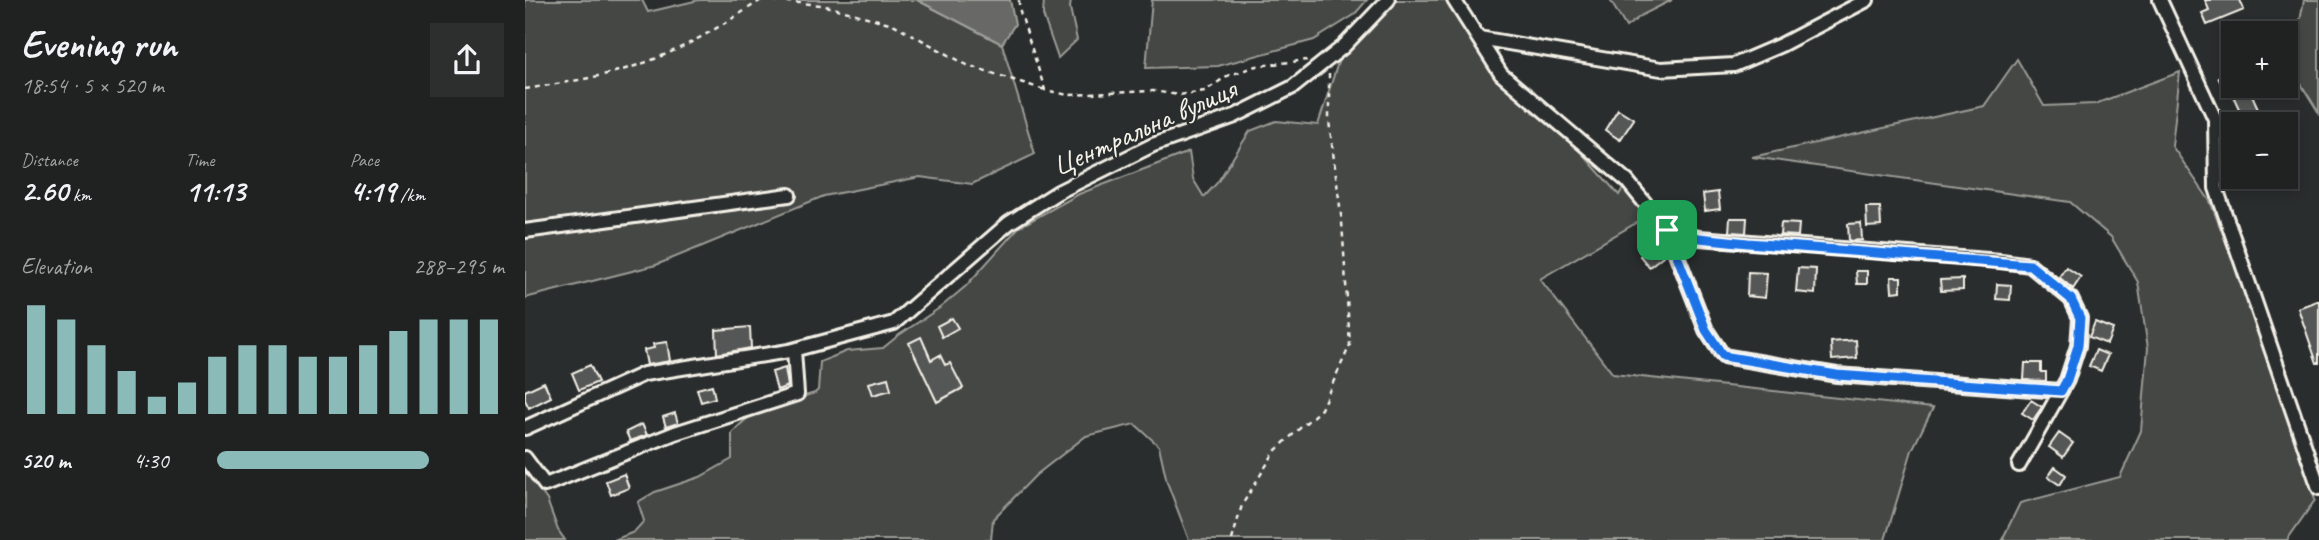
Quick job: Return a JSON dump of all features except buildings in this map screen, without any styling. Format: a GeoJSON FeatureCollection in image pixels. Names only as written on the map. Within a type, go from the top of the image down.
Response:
{"type":"FeatureCollection","features":[{"type":"Feature","properties":{"kind":"street","name":"Центральна вулиця"},"geometry":{"type":"LineString","coordinates":[[525,428],[645,374],[793,350],[894,323],[1009,223],[1058,192],[1153,145],[1235,116],[1293,87],[1343,47],[1388,0]]}},
{"type":"Feature","properties":{"kind":"street"},"geometry":{"type":"LineString","coordinates":[[1454,0],[1501,74],[1627,181],[1667,230],[1706,330],[1723,356],[1837,375],[2061,391]]}},
{"type":"Feature","properties":{"kind":"street"},"geometry":{"type":"LineString","coordinates":[[1479,38],[1661,69],[1734,65],[1781,45],[1867,0]]}},
{"type":"Feature","properties":{"kind":"street"},"geometry":{"type":"LineString","coordinates":[[2160,0],[2215,118],[2216,188],[2319,488]]}},
{"type":"Feature","properties":{"kind":"street"},"geometry":{"type":"LineString","coordinates":[[525,231],[789,195]]}},
{"type":"Feature","properties":{"kind":"street"},"geometry":{"type":"LineString","coordinates":[[1667,230],[1724,241],[2030,265],[2071,299],[2080,318],[2078,346],[2067,380],[2019,465]]}},
{"type":"Feature","properties":{"kind":"street"},"geometry":{"type":"LineString","coordinates":[[525,458],[545,485],[675,433],[797,394],[793,350]]}},
{"type":"Feature","properties":{"kind":"path"},"geometry":{"type":"LineString","coordinates":[[525,89],[591,78],[651,60],[709,33],[761,0]]}},
{"type":"Feature","properties":{"kind":"path"},"geometry":{"type":"LineString","coordinates":[[766,0],[822,5],[893,24],[967,65],[1068,95],[1153,91],[1179,96],[1205,91],[1227,76],[1257,66],[1329,57],[1329,121],[1342,222],[1350,345],[1321,409],[1275,451],[1242,505],[1232,540]]}},
{"type":"Feature","properties":{"kind":"path"},"geometry":{"type":"LineString","coordinates":[[1019,0],[1019,8],[1045,90]]}},
{"type":"Feature","properties":{"kind":"shaded area"},"geometry":{"type":"Polygon","coordinates":[[[525,0],[642,0],[648,12],[699,0],[917,0],[1002,44],[1035,154],[972,184],[920,177],[824,196],[656,265],[525,298],[525,0]]]}},
{"type":"Feature","properties":{"kind":"shaded area"},"geometry":{"type":"Polygon","coordinates":[[[917,0],[1010,0],[1015,24],[1002,44],[917,0]]]}},
{"type":"Feature","properties":{"kind":"shaded area"},"geometry":{"type":"Polygon","coordinates":[[[1044,0],[1071,0],[1070,8],[1077,40],[1058,58],[1043,15],[1044,0]]]}},
{"type":"Feature","properties":{"kind":"shaded area"},"geometry":{"type":"Polygon","coordinates":[[[1152,0],[1367,0],[1354,15],[1314,40],[1218,66],[1146,68],[1152,0]]]}},
{"type":"Feature","properties":{"kind":"shaded area"},"geometry":{"type":"Polygon","coordinates":[[[1390,0],[1454,0],[1479,38],[1619,195],[1627,181],[1653,213],[1540,279],[1613,374],[1933,408],[1912,450],[1885,540],[1189,540],[1167,482],[1159,446],[1135,424],[1086,436],[1036,475],[993,519],[991,540],[614,540],[634,532],[644,521],[638,502],[655,492],[700,477],[732,459],[732,433],[741,423],[760,410],[815,393],[818,390],[820,362],[847,351],[883,348],[941,307],[966,286],[1019,227],[1079,194],[1189,152],[1193,179],[1204,197],[1217,183],[1250,131],[1276,121],[1318,125],[1343,47],[1390,0]]]}},
{"type":"Feature","properties":{"kind":"shaded area"},"geometry":{"type":"Polygon","coordinates":[[[1610,0],[1672,0],[1642,15],[1626,27],[1610,0]]]}},
{"type":"Feature","properties":{"kind":"shaded area"},"geometry":{"type":"Polygon","coordinates":[[[2304,0],[2319,0],[2319,113],[2298,79],[2298,31],[2304,0]]]}},
{"type":"Feature","properties":{"kind":"shaded area"},"geometry":{"type":"Polygon","coordinates":[[[2017,59],[2044,106],[2095,104],[2180,72],[2172,146],[2210,201],[2295,422],[2315,500],[2287,540],[2002,540],[2020,503],[2120,477],[2141,431],[2148,348],[2138,282],[2111,237],[2070,202],[1752,157],[1984,106],[2017,59]]]}},
{"type":"Feature","properties":{"kind":"shaded area"},"geometry":{"type":"Polygon","coordinates":[[[525,470],[547,500],[558,530],[565,540],[525,540],[525,470]]]}},
{"type":"Feature","properties":{"kind":"route"},"geometry":{"type":"LineString","coordinates":[[1667,230],[1699,238],[1748,243],[2030,265],[2071,299],[2080,318],[2078,346],[2067,380],[2061,391],[1837,375],[1723,356],[1706,330],[1667,230]]}}]}
